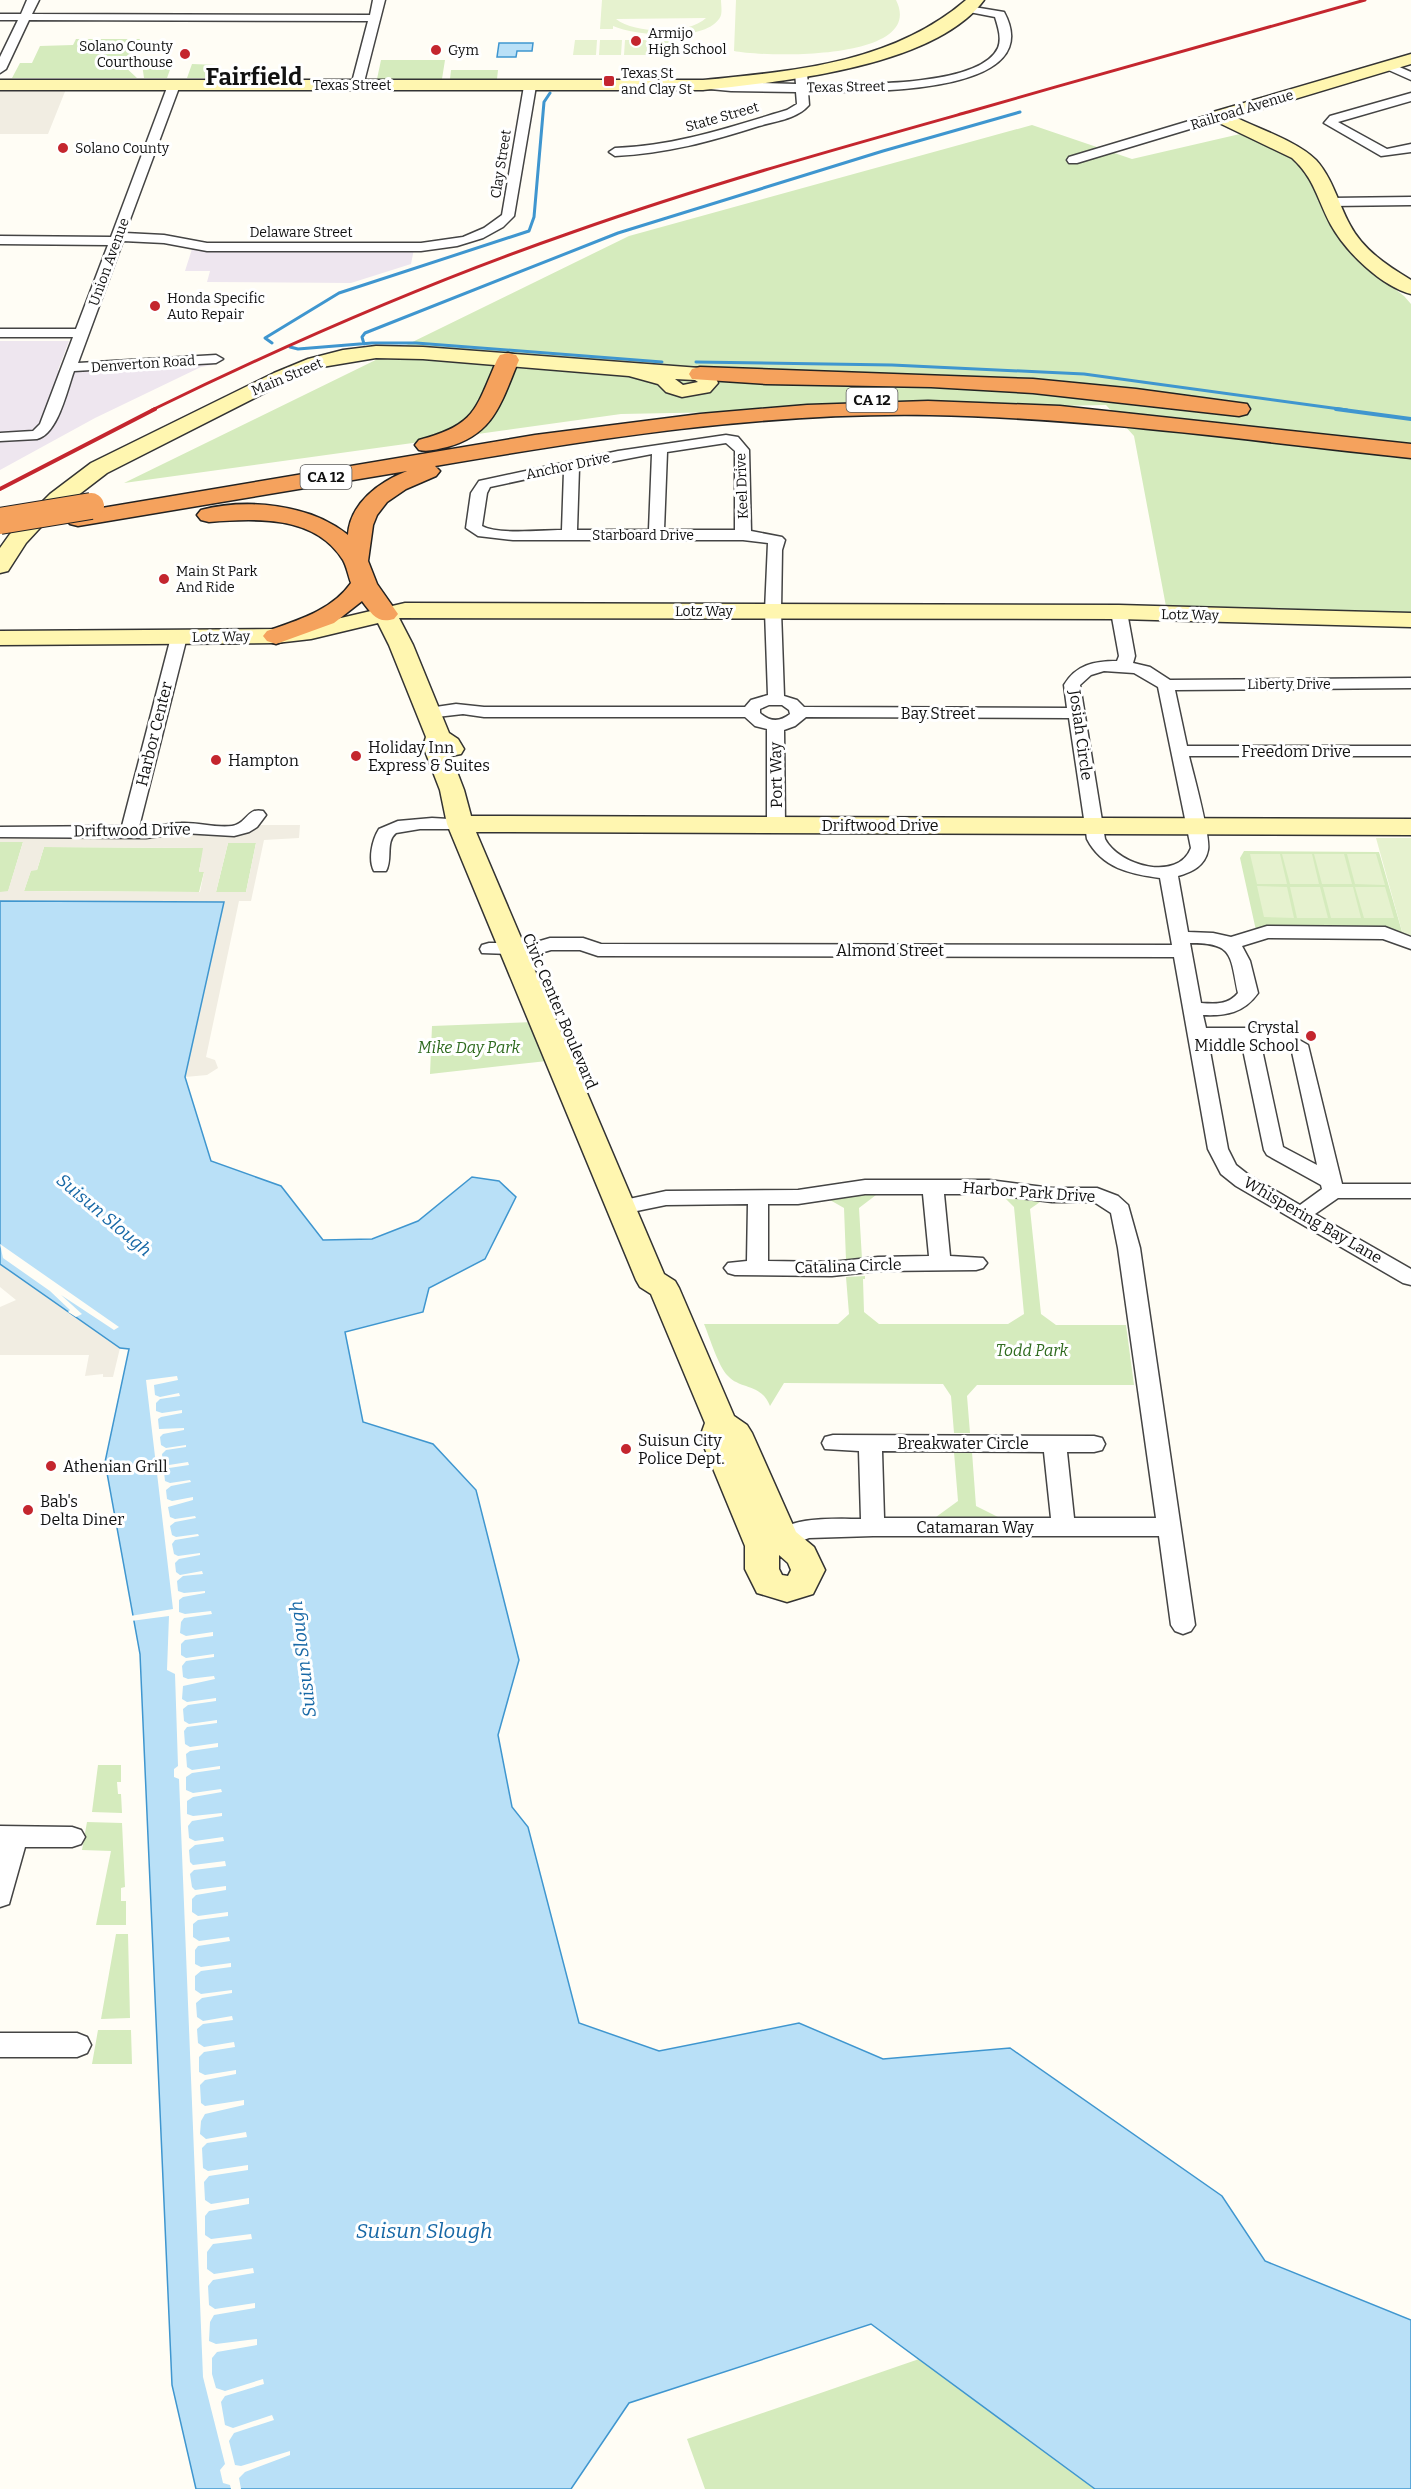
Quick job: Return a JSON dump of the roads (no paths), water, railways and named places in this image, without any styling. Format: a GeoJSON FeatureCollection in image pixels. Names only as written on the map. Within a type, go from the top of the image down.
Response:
{"type":"FeatureCollection","features":[{"type":"Feature","properties":{"kind":"highway"},"geometry":{"type":"LineString","coordinates":[[336,465],[432,443],[466,432],[478,424],[486,413],[508,360]]}},
{"type":"Feature","properties":{"kind":"highway"},"geometry":{"type":"LineString","coordinates":[[700,374],[766,379],[1028,385],[1118,393],[1259,412]]}},
{"type":"Feature","properties":{"kind":"highway","name":"CA 12"},"geometry":{"type":"LineString","coordinates":[[0,521],[72,524],[336,465],[645,416],[772,404],[842,400],[952,400],[1063,404],[1411,434]]}},
{"type":"Feature","properties":{"kind":"highway","name":"CA 12"},"geometry":{"type":"LineString","coordinates":[[0,532],[72,524],[575,437],[754,416],[984,409],[1060,413],[1411,451]]}},
{"type":"Feature","properties":{"kind":"highway"},"geometry":{"type":"LineString","coordinates":[[905,410],[964,417],[978,424],[982,429],[985,423],[994,418],[1060,413]]}},
{"type":"Feature","properties":{"kind":"highway"},"geometry":{"type":"LineString","coordinates":[[1293,417],[1377,431]]}},
{"type":"Feature","properties":{"kind":"highway"},"geometry":{"type":"LineString","coordinates":[[276,636],[333,614],[350,602],[360,572],[362,522],[368,510],[382,495],[404,480],[442,466],[575,437]]}},
{"type":"Feature","properties":{"kind":"highway"},"geometry":{"type":"LineString","coordinates":[[0,542],[72,524],[225,513],[271,514],[303,520],[329,531],[340,539],[385,614]]}},
{"type":"Feature","properties":{"kind":"street"},"geometry":{"type":"LineString","coordinates":[[0,69],[33,0]]}},
{"type":"Feature","properties":{"kind":"street"},"geometry":{"type":"LineString","coordinates":[[357,86],[379,0]]}},
{"type":"Feature","properties":{"kind":"street"},"geometry":{"type":"LineString","coordinates":[[972,4],[1000,14],[1003,11],[1004,0]]}},
{"type":"Feature","properties":{"kind":"street","name":"Texas Street"},"geometry":{"type":"LineString","coordinates":[[802,80],[910,43],[944,26],[972,4]]}},
{"type":"Feature","properties":{"kind":"street"},"geometry":{"type":"LineString","coordinates":[[0,17],[204,12],[375,18]]}},
{"type":"Feature","properties":{"kind":"street","name":"Texas Street"},"geometry":{"type":"LineString","coordinates":[[0,85],[704,85],[802,80],[910,86],[951,78],[998,57],[1006,38],[1000,14]]}},
{"type":"Feature","properties":{"kind":"street","name":"Railroad Avenue"},"geometry":{"type":"LineString","coordinates":[[1073,160],[1411,59]]}},
{"type":"Feature","properties":{"kind":"street"},"geometry":{"type":"LineString","coordinates":[[1388,66],[1411,76]]}},
{"type":"Feature","properties":{"kind":"street","name":"State Street"},"geometry":{"type":"LineString","coordinates":[[615,152],[645,152],[675,146],[791,113],[803,105],[802,80]]}},
{"type":"Feature","properties":{"kind":"street","name":"Union Avenue"},"geometry":{"type":"LineString","coordinates":[[0,436],[37,435],[47,426],[174,85]]}},
{"type":"Feature","properties":{"kind":"street","name":"Clay Street"},"geometry":{"type":"LineString","coordinates":[[483,235],[498,226],[508,216],[530,86]]}},
{"type":"Feature","properties":{"kind":"street"},"geometry":{"type":"LineString","coordinates":[[1411,97],[1334,119],[1330,123],[1385,153],[1411,148]]}},
{"type":"Feature","properties":{"kind":"street"},"geometry":{"type":"LineString","coordinates":[[1219,116],[1298,154],[1309,162],[1323,179],[1347,236],[1380,270],[1411,288]]}},
{"type":"Feature","properties":{"kind":"street"},"geometry":{"type":"LineString","coordinates":[[1331,202],[1411,201]]}},
{"type":"Feature","properties":{"kind":"street","name":"Delaware Street"},"geometry":{"type":"LineString","coordinates":[[0,240],[164,239],[207,247],[421,248],[451,245],[483,235]]}},
{"type":"Feature","properties":{"kind":"street"},"geometry":{"type":"LineString","coordinates":[[0,333],[82,333]]}},
{"type":"Feature","properties":{"kind":"street","name":"Main Street"},"geometry":{"type":"LineString","coordinates":[[0,566],[11,546],[77,482],[99,468],[299,369],[343,356],[376,352],[423,352],[632,370],[665,380],[673,388],[682,391],[703,388],[708,383],[707,378],[700,374]]}},
{"type":"Feature","properties":{"kind":"street","name":"Denverton Road"},"geometry":{"type":"LineString","coordinates":[[70,367],[216,359]]}},
{"type":"Feature","properties":{"kind":"street","name":"Anchor Drive"},"geometry":{"type":"LineString","coordinates":[[509,535],[483,533],[474,528],[479,493],[484,484],[660,448],[733,440]]}},
{"type":"Feature","properties":{"kind":"street","name":"Keel Drive"},"geometry":{"type":"LineString","coordinates":[[733,440],[742,450],[743,535]]}},
{"type":"Feature","properties":{"kind":"street"},"geometry":{"type":"LineString","coordinates":[[656,535],[660,448]]}},
{"type":"Feature","properties":{"kind":"street"},"geometry":{"type":"LineString","coordinates":[[569,536],[573,464]]}},
{"type":"Feature","properties":{"kind":"street","name":"Starboard Drive"},"geometry":{"type":"LineString","coordinates":[[509,535],[743,535],[777,540],[774,550],[773,611]]}},
{"type":"Feature","properties":{"kind":"street","name":"Lotz Way"},"geometry":{"type":"LineString","coordinates":[[0,638],[276,636],[311,632],[405,610],[1119,612],[1411,620]]}},
{"type":"Feature","properties":{"kind":"street"},"geometry":{"type":"LineString","coordinates":[[773,611],[776,699]]}},
{"type":"Feature","properties":{"kind":"street"},"geometry":{"type":"LineString","coordinates":[[1119,612],[1127,656],[1124,666]]}},
{"type":"Feature","properties":{"kind":"street","name":"Civic Center Boulevard"},"geometry":{"type":"LineString","coordinates":[[385,614],[401,645],[438,737],[435,746],[452,790],[471,824],[511,949],[631,1205],[671,1275],[664,1288],[722,1424],[736,1434],[783,1539],[802,1556],[808,1570],[801,1586],[787,1589],[769,1584],[762,1569],[762,1546],[716,1437],[722,1424]]}},
{"type":"Feature","properties":{"kind":"street","name":"Harbor Center"},"geometry":{"type":"LineString","coordinates":[[130,830],[179,637]]}},
{"type":"Feature","properties":{"kind":"street","name":"Josiah Circle"},"geometry":{"type":"LineString","coordinates":[[1124,666],[1139,667],[1153,673],[1166,686],[1196,826],[1199,856],[1188,867],[1168,872],[1150,872],[1125,866],[1114,860],[1100,847],[1094,826],[1072,685],[1078,674],[1096,667],[1124,666]]}},
{"type":"Feature","properties":{"kind":"street","name":"Liberty Drive"},"geometry":{"type":"LineString","coordinates":[[1166,686],[1411,683]]}},
{"type":"Feature","properties":{"kind":"street"},"geometry":{"type":"LineString","coordinates":[[428,713],[472,715],[484,712],[751,712],[754,705],[776,699],[794,704],[800,712]]}},
{"type":"Feature","properties":{"kind":"street","name":"Port Way"},"geometry":{"type":"LineString","coordinates":[[751,712],[754,719],[775,725],[796,720],[800,712]]}},
{"type":"Feature","properties":{"kind":"street","name":"Bay Street"},"geometry":{"type":"LineString","coordinates":[[800,712],[1076,713]]}},
{"type":"Feature","properties":{"kind":"street","name":"Port Way"},"geometry":{"type":"LineString","coordinates":[[775,725],[776,824]]}},
{"type":"Feature","properties":{"kind":"street","name":"Freedom Drive"},"geometry":{"type":"LineString","coordinates":[[1181,751],[1411,751]]}},
{"type":"Feature","properties":{"kind":"street","name":"Driftwood Drive"},"geometry":{"type":"LineString","coordinates":[[0,832],[130,830],[144,833],[181,828],[227,832],[248,827],[257,815]]}},
{"type":"Feature","properties":{"kind":"street","name":"Driftwood Drive"},"geometry":{"type":"LineString","coordinates":[[380,867],[383,837],[387,830],[406,825],[1411,827]]}},
{"type":"Feature","properties":{"kind":"street","name":"Whispering Bay Lane"},"geometry":{"type":"LineString","coordinates":[[1168,872],[1218,1149],[1228,1169],[1243,1181],[1411,1278]]}},
{"type":"Feature","properties":{"kind":"street"},"geometry":{"type":"LineString","coordinates":[[1193,1009],[1232,1008],[1244,1002],[1248,993],[1239,952],[1232,944],[1267,932],[1385,933],[1411,943]]}},
{"type":"Feature","properties":{"kind":"street","name":"Almond Street"},"geometry":{"type":"LineString","coordinates":[[511,949],[551,956],[584,956],[598,950],[1181,944],[1216,938],[1232,944]]}},
{"type":"Feature","properties":{"kind":"street"},"geometry":{"type":"LineString","coordinates":[[1197,1034],[1249,1034],[1280,1037],[1301,1049],[1332,1186]]}},
{"type":"Feature","properties":{"kind":"street"},"geometry":{"type":"LineString","coordinates":[[1249,1034],[1274,1150],[1332,1186],[1411,1191]]}},
{"type":"Feature","properties":{"kind":"street","name":"Harbor Park Drive"},"geometry":{"type":"LineString","coordinates":[[631,1205],[666,1198],[798,1197],[866,1186],[989,1187],[1052,1195],[1097,1195],[1111,1201],[1121,1210],[1129,1248],[1184,1625]]}},
{"type":"Feature","properties":{"kind":"street"},"geometry":{"type":"LineString","coordinates":[[1301,1214],[1332,1186]]}},
{"type":"Feature","properties":{"kind":"street"},"geometry":{"type":"LineString","coordinates":[[933,1187],[940,1263]]}},
{"type":"Feature","properties":{"kind":"street"},"geometry":{"type":"LineString","coordinates":[[757,1268],[758,1198]]}},
{"type":"Feature","properties":{"kind":"street","name":"Catalina Circle"},"geometry":{"type":"LineString","coordinates":[[735,1268],[832,1269],[878,1264],[976,1263]]}},
{"type":"Feature","properties":{"kind":"street","name":"Breakwater Circle"},"geometry":{"type":"LineString","coordinates":[[833,1443],[1094,1444]]}},
{"type":"Feature","properties":{"kind":"street"},"geometry":{"type":"LineString","coordinates":[[870,1443],[873,1527]]}},
{"type":"Feature","properties":{"kind":"street"},"geometry":{"type":"LineString","coordinates":[[1055,1444],[1063,1528]]}},
{"type":"Feature","properties":{"kind":"street","name":"Catamaran Way"},"geometry":{"type":"LineString","coordinates":[[783,1539],[806,1529],[1169,1527]]}},
{"type":"Feature","properties":{"kind":"street"},"geometry":{"type":"LineString","coordinates":[[0,1896],[7,1836],[72,1836]]}},
{"type":"Feature","properties":{"kind":"street"},"geometry":{"type":"LineString","coordinates":[[0,2045],[77,2045]]}},
{"type":"Feature","properties":{"kind":"water"},"geometry":{"type":"Polygon","coordinates":[[[499,43],[533,43],[532,51],[517,51],[516,57],[497,57],[499,43]]]}},
{"type":"Feature","properties":{"kind":"water","name":"Suisun Slough"},"geometry":{"type":"Polygon","coordinates":[[[0,901],[224,902],[185,1077],[211,1161],[281,1186],[323,1240],[372,1239],[418,1221],[472,1177],[499,1181],[516,1197],[485,1259],[429,1288],[423,1312],[345,1332],[363,1422],[433,1444],[476,1490],[519,1660],[498,1735],[512,1807],[528,1827],[579,2023],[659,2051],[799,2023],[883,2059],[1010,2048],[1222,2196],[1265,2261],[1411,2320],[1411,2489],[1095,2489],[871,2324],[629,2403],[571,2489],[196,2489],[172,2385],[140,1654],[105,1462],[129,1349],[120,1348],[0,1264],[0,901]]]}},
{"type":"Feature","properties":{"kind":"waterway"},"geometry":{"type":"LineString","coordinates":[[272,343],[265,338],[339,293],[529,231],[534,217],[544,102],[550,93]]}},
{"type":"Feature","properties":{"kind":"waterway"},"geometry":{"type":"LineString","coordinates":[[364,344],[362,337],[365,333],[618,233],[883,151],[1020,112]]}},
{"type":"Feature","properties":{"kind":"waterway"},"geometry":{"type":"LineString","coordinates":[[364,344],[416,343],[662,362]]}},
{"type":"Feature","properties":{"kind":"waterway"},"geometry":{"type":"LineString","coordinates":[[290,347],[298,349],[364,344]]}},
{"type":"Feature","properties":{"kind":"waterway"},"geometry":{"type":"LineString","coordinates":[[696,362],[892,365],[1084,374],[1347,410]]}},
{"type":"Feature","properties":{"kind":"waterway"},"geometry":{"type":"LineString","coordinates":[[1336,409],[1411,419]]}},
{"type":"Feature","properties":{"kind":"railway"},"geometry":{"type":"LineString","coordinates":[[152,410],[307,337],[466,271],[622,215],[819,154],[1365,0]]}},
{"type":"Feature","properties":{"kind":"railway"},"geometry":{"type":"LineString","coordinates":[[0,489],[155,409]]}},
{"type":"Feature","properties":{"kind":"place","name":"Armijo High School"},"geometry":{"type":"Point","coordinates":[636,41]}},
{"type":"Feature","properties":{"kind":"place","name":"Gym"},"geometry":{"type":"Point","coordinates":[436,50]}},
{"type":"Feature","properties":{"kind":"place","name":"Solano County Courthouse"},"geometry":{"type":"Point","coordinates":[185,54]}},
{"type":"Feature","properties":{"kind":"place","name":"Texas St and Clay St"},"geometry":{"type":"Point","coordinates":[609,81]}},
{"type":"Feature","properties":{"kind":"place","name":"Solano County"},"geometry":{"type":"Point","coordinates":[63,148]}},
{"type":"Feature","properties":{"kind":"place","name":"Honda Specific Auto Repair"},"geometry":{"type":"Point","coordinates":[155,306]}},
{"type":"Feature","properties":{"kind":"place","name":"Main St Park And Ride"},"geometry":{"type":"Point","coordinates":[164,579]}},
{"type":"Feature","properties":{"kind":"place","name":"Holiday Inn Express & Suites"},"geometry":{"type":"Point","coordinates":[356,756]}},
{"type":"Feature","properties":{"kind":"place","name":"Hampton"},"geometry":{"type":"Point","coordinates":[216,760]}},
{"type":"Feature","properties":{"kind":"place","name":"Crystal Middle School"},"geometry":{"type":"Point","coordinates":[1311,1036]}},
{"type":"Feature","properties":{"kind":"place","name":"Suisun City Police Dept."},"geometry":{"type":"Point","coordinates":[626,1449]}},
{"type":"Feature","properties":{"kind":"place","name":"Athenian Grill"},"geometry":{"type":"Point","coordinates":[51,1466]}},
{"type":"Feature","properties":{"kind":"place","name":"Bab's Delta Diner"},"geometry":{"type":"Point","coordinates":[28,1510]}},
{"type":"Feature","properties":{"kind":"district","name":"Fairfield"},"geometry":{"type":"Point","coordinates":[254,77]}},
{"type":"Feature","properties":{"kind":"park label","name":"Mike Day Park"},"geometry":{"type":"Point","coordinates":[469,1047]}},
{"type":"Feature","properties":{"kind":"park label","name":"Todd Park"},"geometry":{"type":"Point","coordinates":[1032,1350]}}]}
